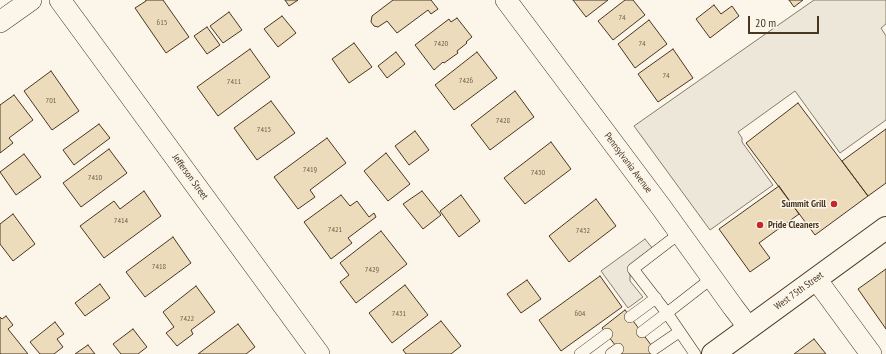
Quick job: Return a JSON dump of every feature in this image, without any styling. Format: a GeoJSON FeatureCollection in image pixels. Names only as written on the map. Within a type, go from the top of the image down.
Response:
{"type":"FeatureCollection","features":[{"type":"Feature","properties":{"kind":"main road","name":"West 75th Street"},"geometry":{"type":"LineString","coordinates":[[713,354],[886,228]]}},
{"type":"Feature","properties":{"kind":"street"},"geometry":{"type":"LineString","coordinates":[[0,22],[31,0]]}},
{"type":"Feature","properties":{"kind":"street","name":"Jefferson Street"},"geometry":{"type":"LineString","coordinates":[[60,0],[319,354]]}},
{"type":"Feature","properties":{"kind":"street","name":"Pennsylvania Avenue"},"geometry":{"type":"LineString","coordinates":[[506,0],[749,328]]}},
{"type":"Feature","properties":{"kind":"street"},"geometry":{"type":"LineString","coordinates":[[816,279],[871,354]]}},
{"type":"Feature","properties":{"kind":"lane"},"geometry":{"type":"LineString","coordinates":[[680,233],[633,269],[667,313],[695,354]]}},
{"type":"Feature","properties":{"kind":"lane"},"geometry":{"type":"LineString","coordinates":[[642,332],[712,278]]}},
{"type":"Feature","properties":{"kind":"lane"},"geometry":{"type":"LineString","coordinates":[[630,317],[656,298]]}},
{"type":"Feature","properties":{"kind":"lane"},"geometry":{"type":"LineString","coordinates":[[654,349],[679,332]]}},
{"type":"Feature","properties":{"kind":"lane"},"geometry":{"type":"LineString","coordinates":[[580,354],[607,334]]}},
{"type":"Feature","properties":{"kind":"shaded area"},"geometry":{"type":"Polygon","coordinates":[[[814,0],[886,0],[886,24],[881,28],[886,36],[886,120],[840,153],[795,91],[738,132],[742,138],[742,142],[773,185],[710,230],[634,126],[814,0]]]}},
{"type":"Feature","properties":{"kind":"shaded area"},"geometry":{"type":"Polygon","coordinates":[[[645,239],[653,249],[630,271],[630,281],[643,297],[628,308],[601,271],[645,239]]]}},
{"type":"Feature","properties":{"kind":"building"},"geometry":{"type":"Polygon","coordinates":[[[146,0],[163,0],[189,37],[166,53],[135,8],[146,0]]]}},
{"type":"Feature","properties":{"kind":"building"},"geometry":{"type":"Polygon","coordinates":[[[285,0],[298,0],[289,6],[285,0]]]}},
{"type":"Feature","properties":{"kind":"building"},"geometry":{"type":"Polygon","coordinates":[[[393,0],[431,0],[438,9],[431,14],[428,10],[397,33],[387,21],[378,27],[374,26],[371,22],[372,16],[393,0]]]}},
{"type":"Feature","properties":{"kind":"building"},"geometry":{"type":"Polygon","coordinates":[[[573,0],[608,0],[586,17],[573,0]]]}},
{"type":"Feature","properties":{"kind":"building"},"geometry":{"type":"Polygon","coordinates":[[[625,0],[633,0],[645,15],[613,40],[598,21],[625,0]]]}},
{"type":"Feature","properties":{"kind":"building"},"geometry":{"type":"Polygon","coordinates":[[[789,0],[803,0],[794,7],[789,0]]]}},
{"type":"Feature","properties":{"kind":"building"},"geometry":{"type":"Polygon","coordinates":[[[714,5],[721,14],[732,6],[739,16],[710,38],[696,19],[714,5]]]}},
{"type":"Feature","properties":{"kind":"building"},"geometry":{"type":"Polygon","coordinates":[[[229,12],[242,30],[223,43],[210,26],[229,12]]]}},
{"type":"Feature","properties":{"kind":"building"},"geometry":{"type":"Polygon","coordinates":[[[282,16],[296,33],[278,47],[264,29],[282,16]]]}},
{"type":"Feature","properties":{"kind":"building"},"geometry":{"type":"Polygon","coordinates":[[[457,18],[472,37],[457,51],[458,53],[444,63],[443,62],[434,70],[415,45],[449,19],[451,22],[457,18]]]}},
{"type":"Feature","properties":{"kind":"building"},"geometry":{"type":"Polygon","coordinates":[[[649,20],[667,44],[635,68],[618,44],[649,20]]]}},
{"type":"Feature","properties":{"kind":"building"},"geometry":{"type":"Polygon","coordinates":[[[207,27],[220,45],[207,54],[194,36],[207,27]]]}},
{"type":"Feature","properties":{"kind":"building"},"geometry":{"type":"Polygon","coordinates":[[[354,43],[372,67],[349,83],[332,59],[354,43]]]}},
{"type":"Feature","properties":{"kind":"building"},"geometry":{"type":"Polygon","coordinates":[[[250,49],[270,77],[218,116],[197,87],[250,49]]]}},
{"type":"Feature","properties":{"kind":"building"},"geometry":{"type":"Polygon","coordinates":[[[673,49],[693,78],[658,102],[638,74],[673,49]]]}},
{"type":"Feature","properties":{"kind":"building"},"geometry":{"type":"Polygon","coordinates":[[[396,52],[405,64],[387,78],[378,66],[396,52]]]}},
{"type":"Feature","properties":{"kind":"building"},"geometry":{"type":"Polygon","coordinates":[[[477,52],[497,78],[454,110],[435,85],[477,52]]]}},
{"type":"Feature","properties":{"kind":"building"},"geometry":{"type":"Polygon","coordinates":[[[51,71],[79,111],[52,130],[24,91],[51,71]]]}},
{"type":"Feature","properties":{"kind":"building"},"geometry":{"type":"Polygon","coordinates":[[[515,91],[534,117],[490,150],[471,125],[515,91]]]}},
{"type":"Feature","properties":{"kind":"building"},"geometry":{"type":"Polygon","coordinates":[[[14,95],[33,120],[9,138],[13,143],[0,153],[0,105],[14,95]]]}},
{"type":"Feature","properties":{"kind":"building"},"geometry":{"type":"Polygon","coordinates":[[[271,101],[295,133],[257,160],[234,128],[271,101]]]}},
{"type":"Feature","properties":{"kind":"building"},"geometry":{"type":"Polygon","coordinates":[[[798,103],[868,196],[815,235],[746,143],[798,103]]]}},
{"type":"Feature","properties":{"kind":"building"},"geometry":{"type":"Polygon","coordinates":[[[99,124],[110,138],[74,165],[63,150],[99,124]]]}},
{"type":"Feature","properties":{"kind":"building"},"geometry":{"type":"Polygon","coordinates":[[[886,129],[886,183],[868,196],[842,161],[886,129]]]}},
{"type":"Feature","properties":{"kind":"building"},"geometry":{"type":"Polygon","coordinates":[[[415,131],[429,150],[409,165],[395,146],[415,131]]]}},
{"type":"Feature","properties":{"kind":"building"},"geometry":{"type":"Polygon","coordinates":[[[327,138],[346,163],[310,190],[315,197],[298,209],[274,177],[327,138]]]}},
{"type":"Feature","properties":{"kind":"building"},"geometry":{"type":"Polygon","coordinates":[[[551,142],[571,169],[525,204],[504,178],[551,142]]]}},
{"type":"Feature","properties":{"kind":"building"},"geometry":{"type":"Polygon","coordinates":[[[109,149],[127,173],[81,207],[63,183],[109,149]]]}},
{"type":"Feature","properties":{"kind":"building"},"geometry":{"type":"Polygon","coordinates":[[[386,153],[410,184],[388,201],[364,171],[386,153]]]}},
{"type":"Feature","properties":{"kind":"building"},"geometry":{"type":"Polygon","coordinates":[[[24,154],[41,177],[16,195],[0,172],[24,154]]]}},
{"type":"Feature","properties":{"kind":"building"},"geometry":{"type":"Polygon","coordinates":[[[779,186],[799,214],[759,243],[770,258],[750,272],[719,229],[779,186]]]}},
{"type":"Feature","properties":{"kind":"building"},"geometry":{"type":"Polygon","coordinates":[[[144,191],[161,216],[104,258],[80,226],[114,201],[120,209],[144,191]]]}},
{"type":"Feature","properties":{"kind":"building"},"geometry":{"type":"Polygon","coordinates":[[[422,191],[441,215],[423,229],[403,204],[422,191]]]}},
{"type":"Feature","properties":{"kind":"building"},"geometry":{"type":"Polygon","coordinates":[[[341,195],[350,206],[357,201],[369,217],[374,213],[376,217],[348,238],[352,243],[331,259],[304,222],[341,195]]]}},
{"type":"Feature","properties":{"kind":"building"},"geometry":{"type":"Polygon","coordinates":[[[461,195],[480,221],[459,237],[440,211],[461,195]]]}},
{"type":"Feature","properties":{"kind":"building"},"geometry":{"type":"Polygon","coordinates":[[[596,199],[616,226],[569,262],[549,236],[596,199]]]}},
{"type":"Feature","properties":{"kind":"building"},"geometry":{"type":"Polygon","coordinates":[[[13,214],[35,244],[13,261],[0,244],[0,224],[13,214]]]}},
{"type":"Feature","properties":{"kind":"building"},"geometry":{"type":"Polygon","coordinates":[[[381,231],[407,264],[356,303],[340,282],[349,275],[340,263],[381,231]]]}},
{"type":"Feature","properties":{"kind":"building"},"geometry":{"type":"Polygon","coordinates":[[[173,237],[191,263],[145,297],[126,272],[173,237]]]}},
{"type":"Feature","properties":{"kind":"building"},"geometry":{"type":"Polygon","coordinates":[[[886,269],[886,329],[858,289],[886,269]]]}},
{"type":"Feature","properties":{"kind":"building"},"geometry":{"type":"Polygon","coordinates":[[[600,276],[622,307],[561,351],[539,320],[600,276]]]}},
{"type":"Feature","properties":{"kind":"building"},"geometry":{"type":"Polygon","coordinates":[[[527,280],[541,299],[521,313],[507,294],[527,280]]]}},
{"type":"Feature","properties":{"kind":"building"},"geometry":{"type":"Polygon","coordinates":[[[100,284],[110,298],[85,316],[75,303],[100,284]]]}},
{"type":"Feature","properties":{"kind":"building"},"geometry":{"type":"Polygon","coordinates":[[[405,285],[428,315],[392,343],[369,313],[405,285]]]}},
{"type":"Feature","properties":{"kind":"building"},"geometry":{"type":"Polygon","coordinates":[[[196,286],[215,312],[191,330],[193,334],[177,346],[166,333],[174,327],[163,312],[196,286]]]}},
{"type":"Feature","properties":{"kind":"building"},"geometry":{"type":"Polygon","coordinates":[[[625,310],[657,353],[656,354],[622,354],[602,328],[625,310]]]}},
{"type":"Feature","properties":{"kind":"building"},"geometry":{"type":"Polygon","coordinates":[[[6,316],[13,325],[8,329],[28,354],[0,354],[0,317],[2,319],[6,316]]]}},
{"type":"Feature","properties":{"kind":"building"},"geometry":{"type":"Polygon","coordinates":[[[441,321],[461,346],[451,354],[406,354],[403,350],[441,321]]]}},
{"type":"Feature","properties":{"kind":"building"},"geometry":{"type":"Polygon","coordinates":[[[55,322],[64,334],[57,339],[63,347],[54,354],[40,354],[30,342],[55,322]]]}},
{"type":"Feature","properties":{"kind":"building"},"geometry":{"type":"Polygon","coordinates":[[[238,324],[255,347],[246,354],[198,354],[238,324]]]}},
{"type":"Feature","properties":{"kind":"building"},"geometry":{"type":"Polygon","coordinates":[[[133,329],[147,347],[138,354],[121,354],[113,344],[133,329]]]}},
{"type":"Feature","properties":{"kind":"building"},"geometry":{"type":"Polygon","coordinates":[[[814,339],[826,354],[794,354],[814,339]]]}},
{"type":"Feature","properties":{"kind":"building"},"geometry":{"type":"Polygon","coordinates":[[[88,345],[95,354],[75,354],[88,345]]]}},
{"type":"Feature","properties":{"kind":"place","name":"Summit Grill"},"geometry":{"type":"Point","coordinates":[834,204]}},
{"type":"Feature","properties":{"kind":"place","name":"Pride Cleaners"},"geometry":{"type":"Point","coordinates":[760,225]}}]}
